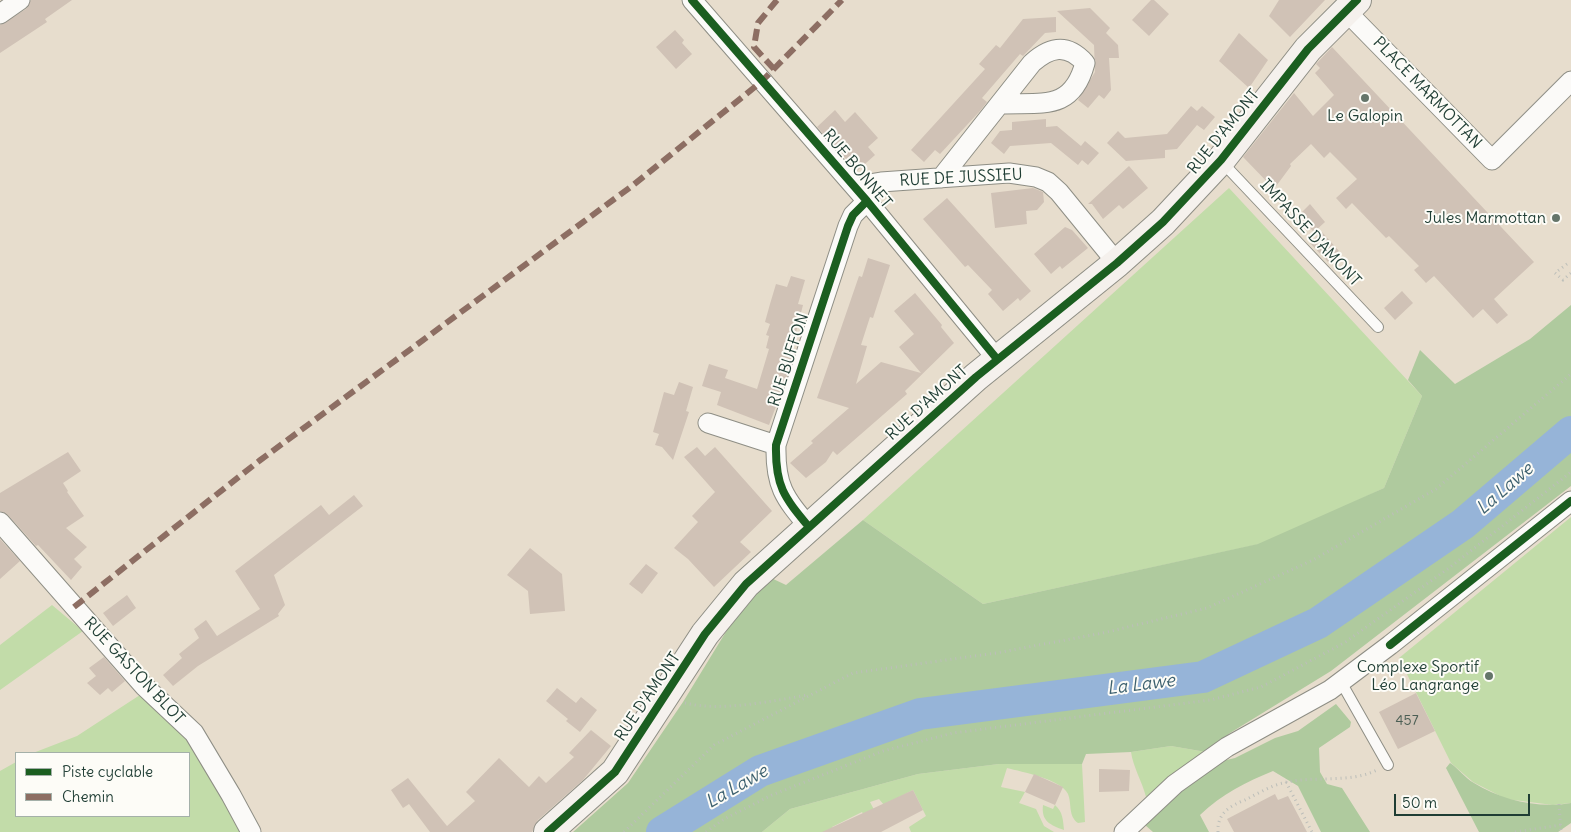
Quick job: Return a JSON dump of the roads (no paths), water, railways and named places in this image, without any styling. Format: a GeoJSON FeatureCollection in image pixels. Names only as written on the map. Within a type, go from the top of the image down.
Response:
{"type":"FeatureCollection","features":[{"type":"Feature","properties":{"kind":"street"},"geometry":{"type":"LineString","coordinates":[[0,14],[20,0]]}},
{"type":"Feature","properties":{"kind":"street","name":"RUE BONNET"},"geometry":{"type":"LineString","coordinates":[[692,0],[761,82],[797,120],[862,195],[997,359]]}},
{"type":"Feature","properties":{"kind":"street","name":"PLACE MARMOTTAN"},"geometry":{"type":"LineString","coordinates":[[1351,6],[1492,160],[1571,81]]}},
{"type":"Feature","properties":{"kind":"street","name":"RUE D'AMONT"},"geometry":{"type":"LineString","coordinates":[[552,831],[615,772],[724,609],[746,584],[997,359],[1117,263],[1163,222],[1221,160],[1308,49],[1351,6]]}},
{"type":"Feature","properties":{"kind":"street"},"geometry":{"type":"LineString","coordinates":[[941,178],[1000,104]]}},
{"type":"Feature","properties":{"kind":"street","name":"RUE DE JUSSIEU"},"geometry":{"type":"LineString","coordinates":[[862,195],[869,184],[1023,174],[1048,182],[1059,192],[1117,263]]}},
{"type":"Feature","properties":{"kind":"street","name":"RUE BUFFON"},"geometry":{"type":"LineString","coordinates":[[809,528],[782,492],[777,477],[776,445],[848,226],[862,195]]}},
{"type":"Feature","properties":{"kind":"street"},"geometry":{"type":"LineString","coordinates":[[708,423],[776,445]]}},
{"type":"Feature","properties":{"kind":"street"},"geometry":{"type":"LineString","coordinates":[[1124,832],[1175,784],[1226,747],[1317,699],[1390,645],[1571,501]]}},
{"type":"Feature","properties":{"kind":"street","name":"RUE GASTON BLOT"},"geometry":{"type":"LineString","coordinates":[[0,522],[144,686],[194,733],[251,832]]}},
{"type":"Feature","properties":{"kind":"lane","name":"IMPASSE D'AMONT"},"geometry":{"type":"LineString","coordinates":[[1221,160],[1378,327]]}},
{"type":"Feature","properties":{"kind":"lane"},"geometry":{"type":"LineString","coordinates":[[1340,682],[1388,765]]}},
{"type":"Feature","properties":{"kind":"waterway","name":"La Lawe"},"geometry":{"type":"LineString","coordinates":[[662,832],[760,771],[920,714],[1203,677],[1318,623],[1463,524],[1571,432]]}},
{"type":"Feature","properties":{"kind":"place","name":"Le Galopin"},"geometry":{"type":"Point","coordinates":[1365,98]}},
{"type":"Feature","properties":{"kind":"place","name":"Jules Marmottan"},"geometry":{"type":"Point","coordinates":[1556,218]}},
{"type":"Feature","properties":{"kind":"place","name":"Complexe Sportif Léo Langrange"},"geometry":{"type":"Point","coordinates":[1489,676]}}]}
